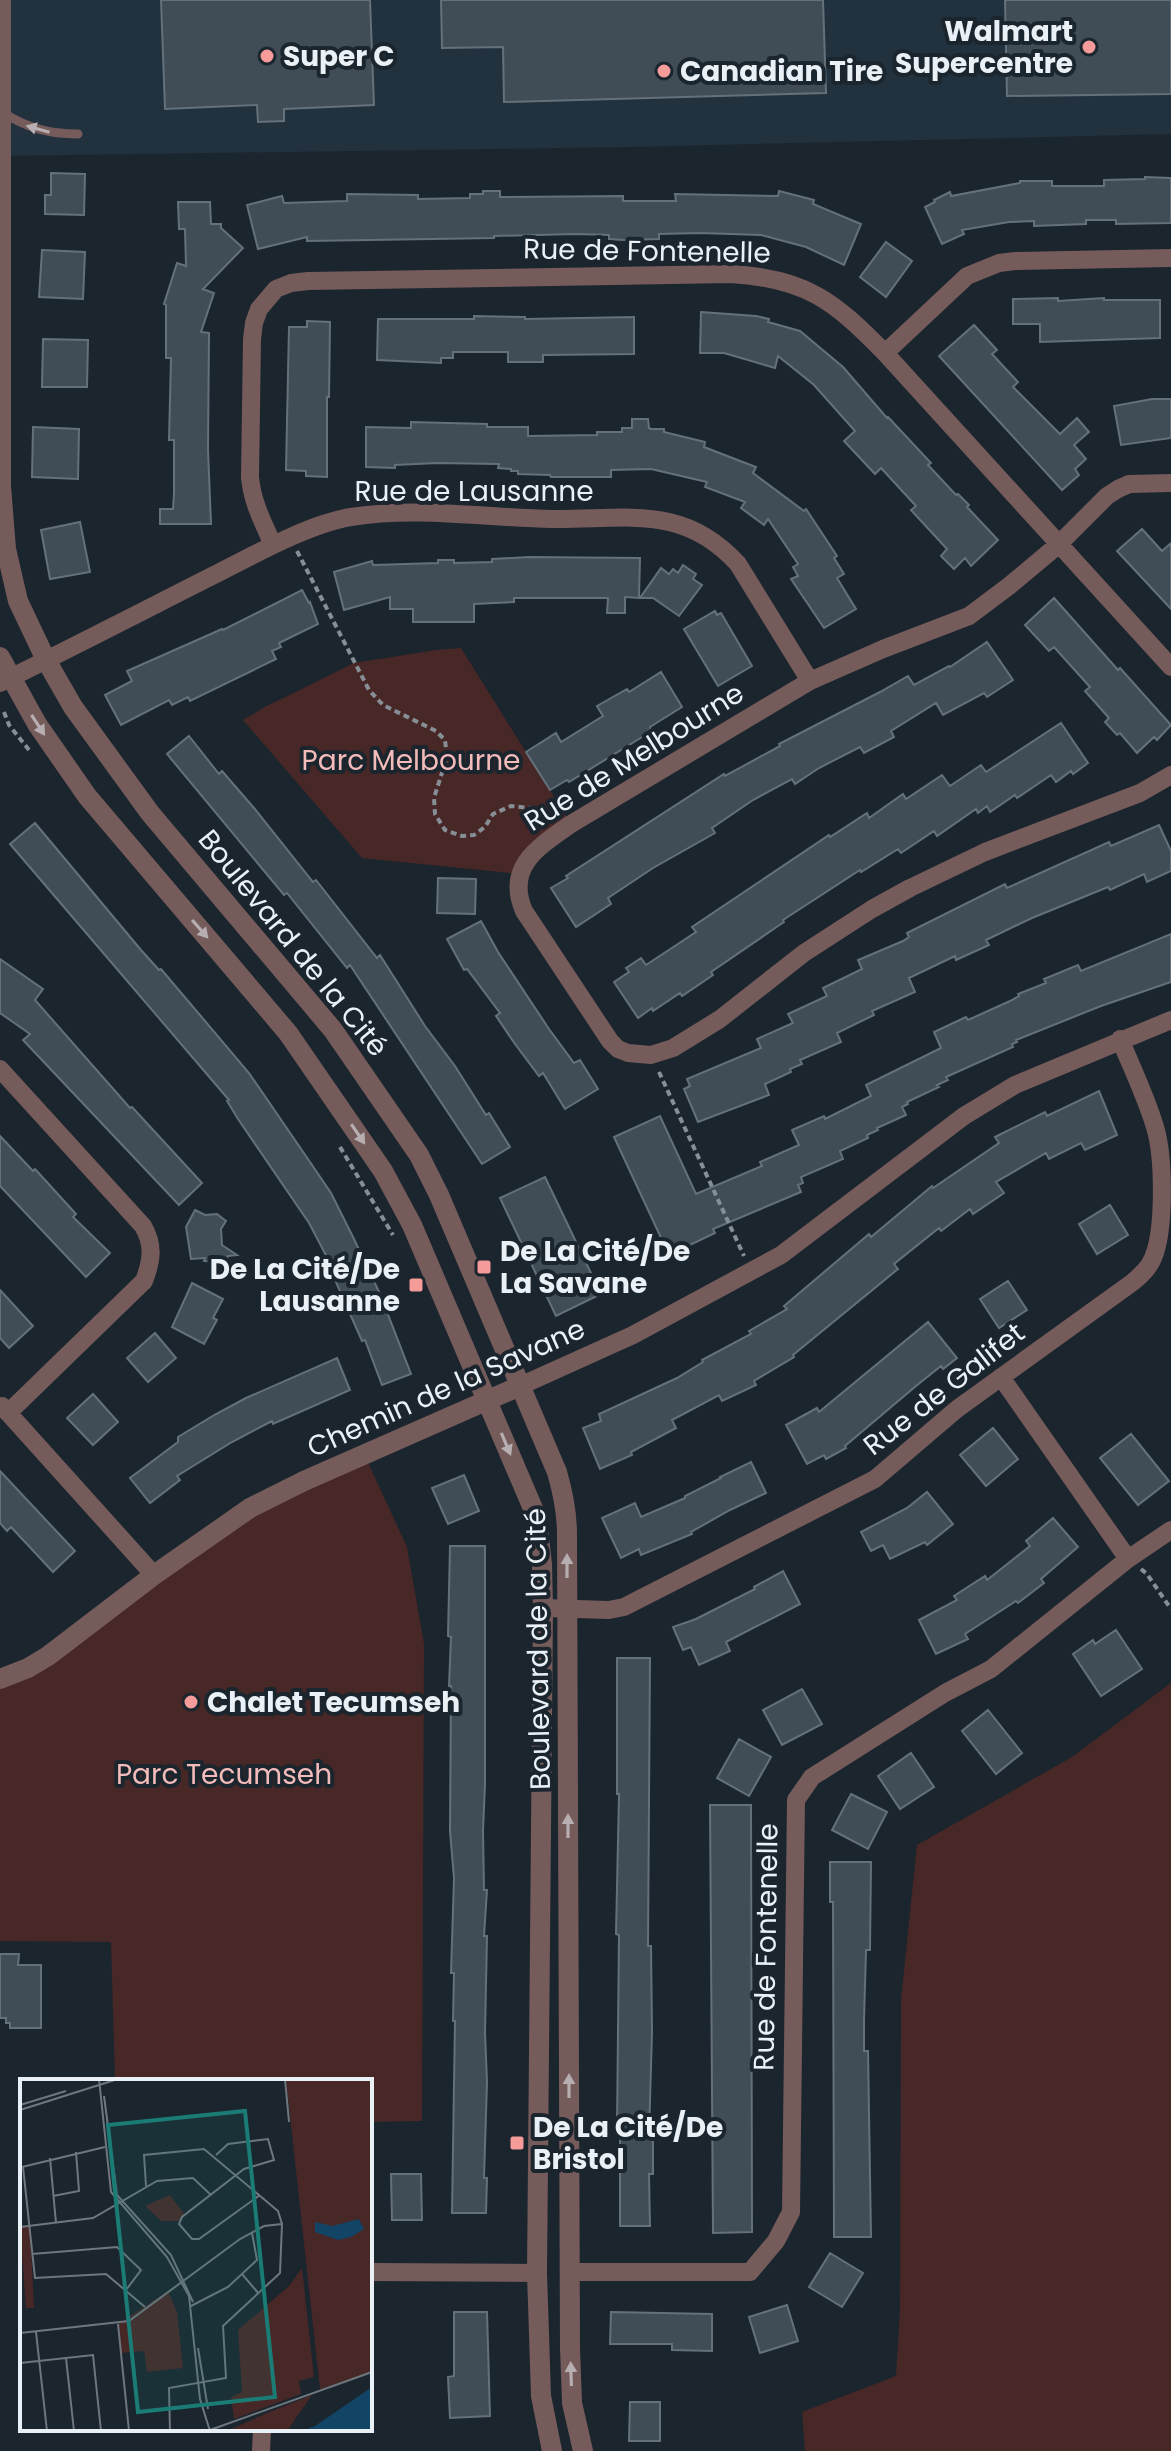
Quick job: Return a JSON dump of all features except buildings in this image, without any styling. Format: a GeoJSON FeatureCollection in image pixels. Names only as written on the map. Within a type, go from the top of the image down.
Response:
{"type":"FeatureCollection","features":[{"type":"Feature","properties":{"kind":"street","name":"Boulevard de la Cité"},"geometry":{"type":"LineString","coordinates":[[1,0],[3,519],[18,601],[73,707],[122,776],[324,1018],[419,1155],[520,1386],[562,1490],[567,1511],[572,2403],[583,2451]]}},
{"type":"Feature","properties":{"kind":"street"},"geometry":{"type":"LineString","coordinates":[[885,353],[967,276],[999,263],[1171,258]]}},
{"type":"Feature","properties":{"kind":"street","name":"Rue de Fontenelle"},"geometry":{"type":"LineString","coordinates":[[282,542],[251,494],[252,339],[259,309],[276,289],[308,281],[752,275],[795,284],[854,321],[1171,667]]}},
{"type":"Feature","properties":{"kind":"street","name":"Rue de Melbourne"},"geometry":{"type":"LineString","coordinates":[[651,1055],[628,1053],[610,1041],[521,904],[519,874],[526,861],[555,835],[810,681],[969,616],[1058,545],[1118,489],[1129,484],[1171,483]]}},
{"type":"Feature","properties":{"kind":"street","name":"Rue de Lausanne"},"geometry":{"type":"LineString","coordinates":[[5,680],[282,542],[350,517],[479,514],[550,519],[639,518],[677,523],[713,540],[738,564],[810,681]]}},
{"type":"Feature","properties":{"kind":"street","name":"Boulevard de la Cité"},"geometry":{"type":"LineString","coordinates":[[0,657],[5,680],[87,796],[288,1033],[383,1171],[412,1225],[537,1518],[543,1608],[537,2273],[541,2396],[552,2451]]}},
{"type":"Feature","properties":{"kind":"street"},"geometry":{"type":"LineString","coordinates":[[651,1055],[673,1048],[720,1019],[804,953],[910,888],[985,852],[1140,793],[1171,775]]}},
{"type":"Feature","properties":{"kind":"street","name":"Chemin de la Savane"},"geometry":{"type":"LineString","coordinates":[[0,1679],[48,1656],[226,1523],[263,1501],[591,1356],[752,1272],[807,1237],[986,1101],[1120,1039],[1171,1020]]}},
{"type":"Feature","properties":{"kind":"street","name":"Rue de Galifet"},"geometry":{"type":"LineString","coordinates":[[543,1608],[609,1610],[624,1607],[875,1479],[957,1409],[1146,1270],[1153,1259],[1159,1231],[1161,1164],[1155,1128],[1120,1039]]}},
{"type":"Feature","properties":{"kind":"street"},"geometry":{"type":"LineString","coordinates":[[0,1069],[143,1226],[150,1238],[152,1253],[144,1281],[4,1408],[154,1575]]}},
{"type":"Feature","properties":{"kind":"street"},"geometry":{"type":"LineString","coordinates":[[1001,1377],[1128,1559]]}},
{"type":"Feature","properties":{"kind":"street","name":"Rue de Fontenelle"},"geometry":{"type":"LineString","coordinates":[[570,2272],[750,2272],[776,2241],[791,2212],[796,1800],[812,1777],[945,1693],[991,1669],[1128,1559],[1171,1530]]}},
{"type":"Feature","properties":{"kind":"street"},"geometry":{"type":"LineString","coordinates":[[372,2272],[570,2272]]}},
{"type":"Feature","properties":{"kind":"street"},"geometry":{"type":"LineString","coordinates":[[261,2451],[262,2431]]}},
{"type":"Feature","properties":{"kind":"lane"},"geometry":{"type":"LineString","coordinates":[[1,111],[33,129],[78,134]]}},
{"type":"Feature","properties":{"kind":"path"},"geometry":{"type":"LineString","coordinates":[[282,542],[369,690],[383,705],[436,731],[445,740],[447,757],[434,798],[435,814],[445,830],[462,836],[474,835],[485,827],[493,814],[511,806],[530,808],[555,835]]}},
{"type":"Feature","properties":{"kind":"path"},"geometry":{"type":"LineString","coordinates":[[4,712],[9,725],[36,759]]}},
{"type":"Feature","properties":{"kind":"path"},"geometry":{"type":"LineString","coordinates":[[651,1055],[752,1272]]}},
{"type":"Feature","properties":{"kind":"path"},"geometry":{"type":"LineString","coordinates":[[337,1142],[393,1236]]}},
{"type":"Feature","properties":{"kind":"path"},"geometry":{"type":"LineString","coordinates":[[1128,1559],[1147,1574],[1171,1609]]}},
{"type":"Feature","properties":{"kind":"shaded area"},"geometry":{"type":"Polygon","coordinates":[[[0,0],[1171,0],[1171,134],[631,147],[2,156],[0,0]]]}},
{"type":"Feature","properties":{"kind":"green space","name":"Parc Melbourne"},"geometry":{"type":"Polygon","coordinates":[[[461,648],[571,824],[519,874],[362,858],[243,720],[354,663],[461,648]]]}},
{"type":"Feature","properties":{"kind":"green space","name":"Parc Tecumseh"},"geometry":{"type":"Polygon","coordinates":[[[365,1456],[407,1547],[424,1644],[422,2121],[372,2122],[372,2079],[115,2079],[111,1942],[0,1941],[0,1679],[226,1523],[365,1456]]]}},
{"type":"Feature","properties":{"kind":"green space"},"geometry":{"type":"Polygon","coordinates":[[[1171,1683],[1171,2451],[805,2451],[802,2412],[896,2376],[900,2310],[901,2000],[917,1845],[1072,1757],[1171,1683]]]}},
{"type":"Feature","properties":{"kind":"place","name":"Walmart Supercentre"},"geometry":{"type":"Point","coordinates":[1089,47]}},
{"type":"Feature","properties":{"kind":"place","name":"Super C"},"geometry":{"type":"Point","coordinates":[267,56]}},
{"type":"Feature","properties":{"kind":"place","name":"Canadian Tire"},"geometry":{"type":"Point","coordinates":[664,71]}},
{"type":"Feature","properties":{"kind":"place","name":"De La Cité/De La Savane"},"geometry":{"type":"Point","coordinates":[484,1267]}},
{"type":"Feature","properties":{"kind":"place","name":"De La Cité/De Lausanne"},"geometry":{"type":"Point","coordinates":[416,1285]}},
{"type":"Feature","properties":{"kind":"place","name":"Chalet Tecumseh"},"geometry":{"type":"Point","coordinates":[191,1702]}},
{"type":"Feature","properties":{"kind":"place","name":"De La Cité/De Bristol"},"geometry":{"type":"Point","coordinates":[517,2143]}}]}
